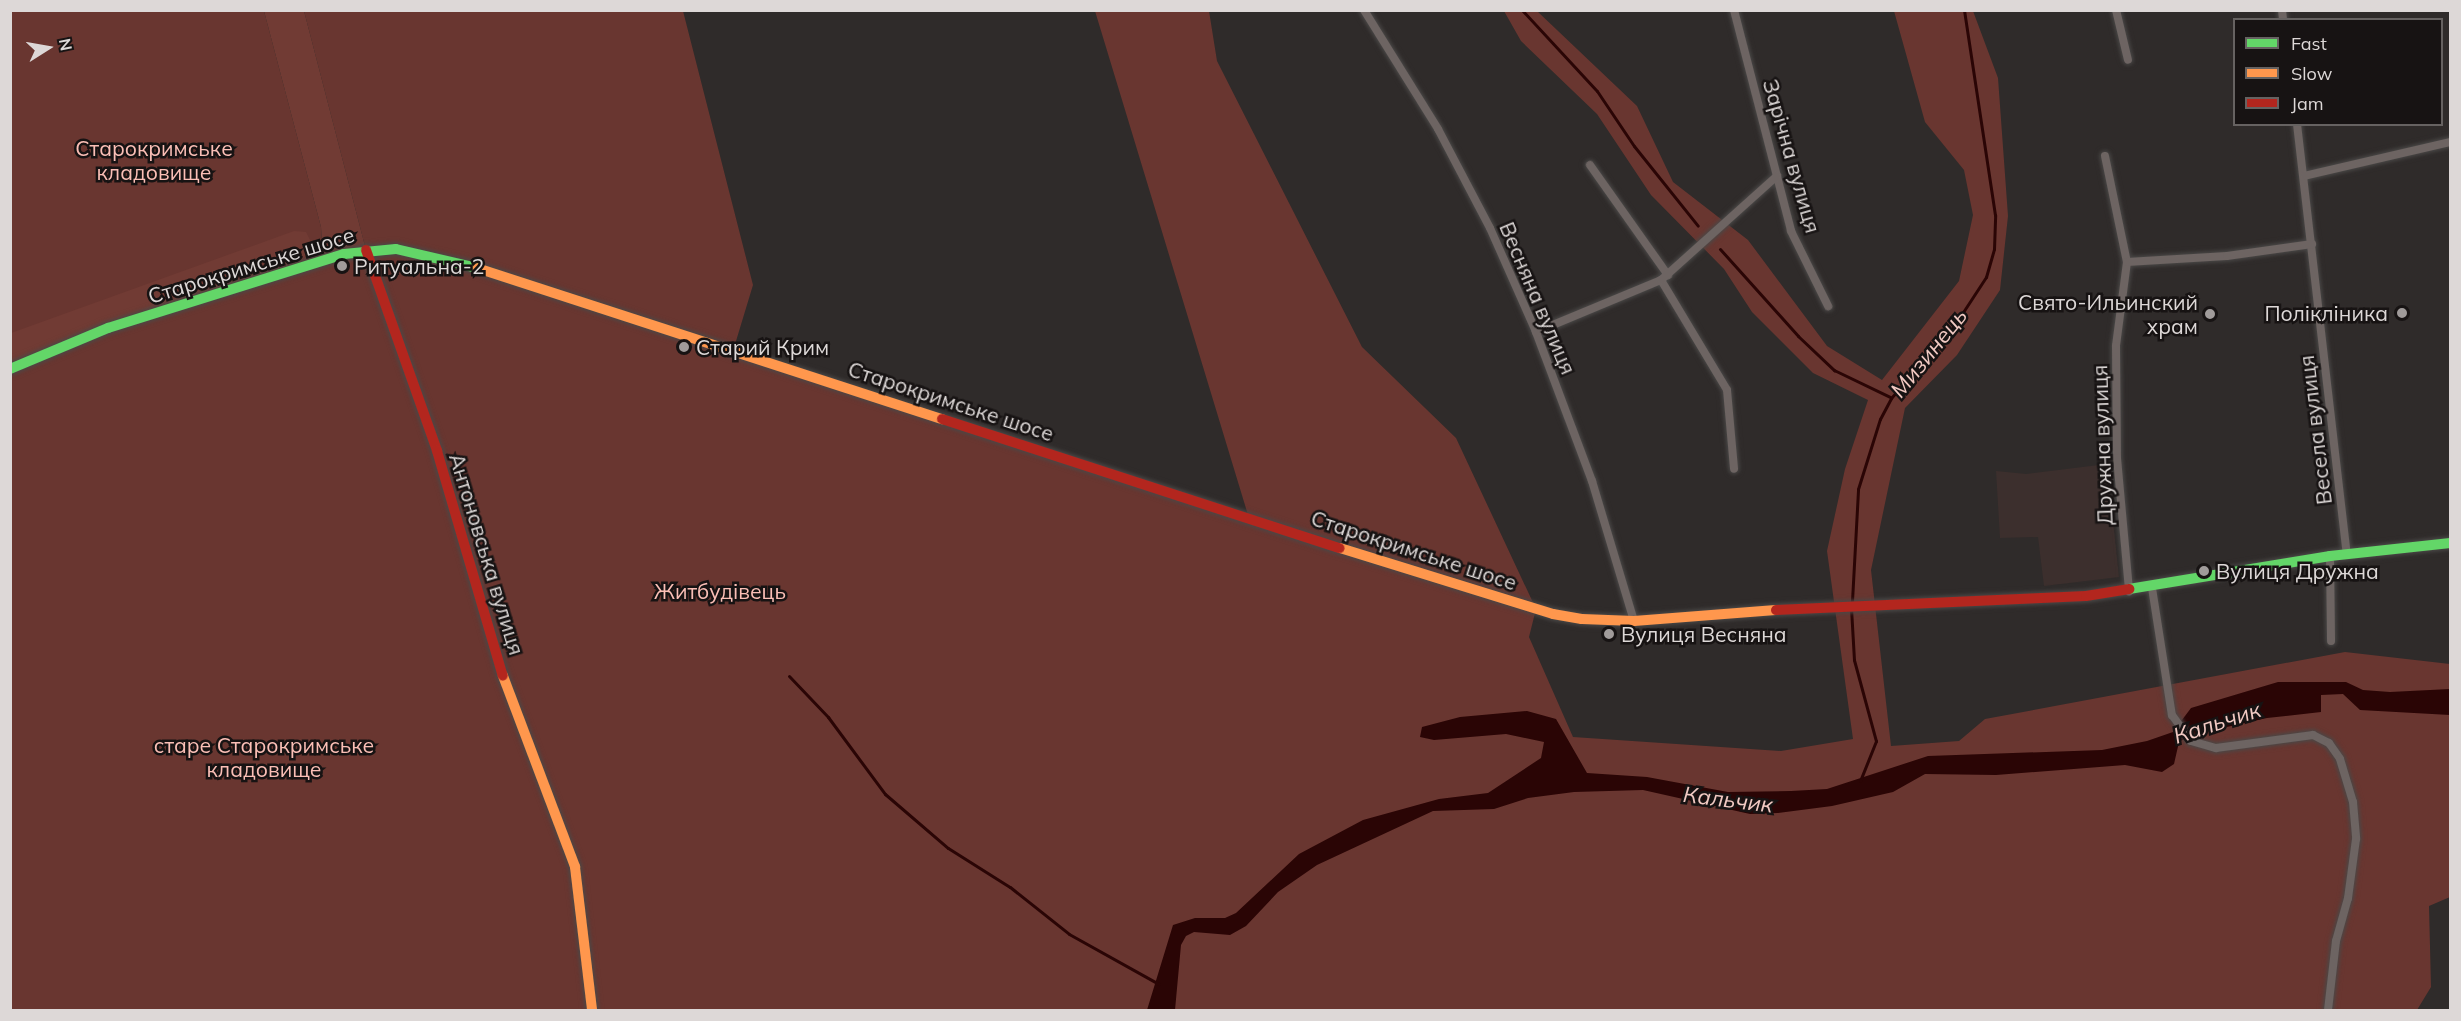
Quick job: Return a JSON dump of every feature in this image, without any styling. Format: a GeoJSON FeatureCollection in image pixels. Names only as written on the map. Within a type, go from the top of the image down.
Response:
{"type":"FeatureCollection","features":[{"type":"Feature","properties":{"kind":"street","name":"Весняна вулиця"},"geometry":{"type":"LineString","coordinates":[[1364,10],[1438,129],[1490,228],[1536,332],[1592,481],[1634,621]]}},
{"type":"Feature","properties":{"kind":"street","name":"Зарічна вулиця"},"geometry":{"type":"LineString","coordinates":[[1734,10],[1791,231],[1828,306]]}},
{"type":"Feature","properties":{"kind":"street"},"geometry":{"type":"LineString","coordinates":[[2116,10],[2128,60]]}},
{"type":"Feature","properties":{"kind":"street","name":"Весела вулиця"},"geometry":{"type":"LineString","coordinates":[[2297,126],[2348,554]]}},
{"type":"Feature","properties":{"kind":"street"},"geometry":{"type":"LineString","coordinates":[[2304,176],[2451,142]]}},
{"type":"Feature","properties":{"kind":"street","name":"Дружна вулиця"},"geometry":{"type":"LineString","coordinates":[[2105,156],[2127,262],[2117,326],[2117,458],[2129,591]]}},
{"type":"Feature","properties":{"kind":"street"},"geometry":{"type":"LineString","coordinates":[[1590,165],[1665,278],[1727,390],[1734,469]]}},
{"type":"Feature","properties":{"kind":"street"},"geometry":{"type":"LineString","coordinates":[[1536,332],[1665,278],[1777,176]]}},
{"type":"Feature","properties":{"kind":"street"},"geometry":{"type":"LineString","coordinates":[[2127,262],[2227,256],[2312,244]]}},
{"type":"Feature","properties":{"kind":"street","name":"Старокримське шосе"},"geometry":{"type":"LineString","coordinates":[[10,369],[108,328],[224,290],[366,250],[414,251],[451,259],[1536,609],[1582,619],[1634,621],[1871,603],[2056,598],[2152,588],[2330,556],[2451,543]]}},
{"type":"Feature","properties":{"kind":"street","name":"Антоновська вулиця"},"geometry":{"type":"LineString","coordinates":[[366,250],[437,452],[508,691],[575,867],[592,1011]]}},
{"type":"Feature","properties":{"kind":"street"},"geometry":{"type":"LineString","coordinates":[[2330,556],[2331,641]]}},
{"type":"Feature","properties":{"kind":"street"},"geometry":{"type":"LineString","coordinates":[[2152,588],[2172,715],[2190,741],[2216,748],[2313,735],[2329,743],[2340,759],[2353,802],[2356,838],[2348,898],[2336,941],[2328,1011]]}},
{"type":"Feature","properties":{"kind":"shaded area"},"geometry":{"type":"Polygon","coordinates":[[[264,11],[304,11],[366,250],[323,261],[321,227],[264,11]]]}},
{"type":"Feature","properties":{"kind":"shaded area"},"geometry":{"type":"Polygon","coordinates":[[[294,231],[306,232],[310,240],[310,252],[299,262],[11,362],[11,333],[294,231]]]}},
{"type":"Feature","properties":{"kind":"shaded area"},"geometry":{"type":"Polygon","coordinates":[[[2107,464],[2119,577],[2044,586],[2038,537],[2000,538],[1996,471],[2026,474],[2107,464]]]}},
{"type":"Feature","properties":{"kind":"green space"},"geometry":{"type":"Polygon","coordinates":[[[10,11],[264,11],[321,227],[323,261],[366,250],[304,11],[683,11],[753,285],[733,351],[1248,515],[1095,11],[1209,11],[1217,61],[1362,347],[1456,438],[1536,609],[1529,637],[1573,737],[1781,751],[1853,739],[1827,551],[1845,469],[1868,400],[1813,373],[1752,312],[1724,269],[1651,195],[1597,114],[1521,41],[1504,11],[1537,11],[1637,106],[1673,182],[1748,240],[1827,346],[1882,380],[1959,281],[1973,215],[1964,170],[1925,122],[1894,11],[1973,11],[1998,78],[2008,216],[2000,290],[1957,355],[1905,408],[1871,570],[1891,746],[1959,741],[1985,719],[2345,652],[2450,664],[2450,897],[2429,906],[2431,987],[2417,1010],[11,1010],[10,11]]]}},
{"type":"Feature","properties":{"kind":"water","name":"Кальчик"},"geometry":{"type":"Polygon","coordinates":[[[2278,682],[2346,682],[2363,690],[2390,692],[2450,689],[2450,715],[2360,710],[2343,694],[2321,695],[2321,712],[2267,718],[2191,735],[2179,742],[2174,764],[2162,772],[2125,765],[1996,775],[1925,774],[1893,792],[1832,806],[1778,813],[1750,814],[1643,790],[1574,792],[1528,798],[1494,809],[1433,811],[1317,865],[1278,892],[1246,926],[1230,935],[1194,932],[1186,936],[1181,945],[1175,1010],[1147,1010],[1173,925],[1195,918],[1225,918],[1236,913],[1299,854],[1363,820],[1439,799],[1488,793],[1541,758],[1544,742],[1506,734],[1434,740],[1420,737],[1422,727],[1460,717],[1527,711],[1556,719],[1587,773],[1647,777],[1728,792],[1791,791],[1827,789],[1928,756],[2102,750],[2147,741],[2173,732],[2191,708],[2278,682]]]}},
{"type":"Feature","properties":{"kind":"waterway"},"geometry":{"type":"LineString","coordinates":[[1522,10],[1597,91],[1634,146],[1698,226]]}},
{"type":"Feature","properties":{"kind":"waterway","name":"Мизинець"},"geometry":{"type":"LineString","coordinates":[[1852,601],[1858,489],[1880,419],[1891,398],[1950,332],[1986,277],[1994,249],[1995,215],[1964,10]]}},
{"type":"Feature","properties":{"kind":"waterway"},"geometry":{"type":"LineString","coordinates":[[1720,249],[1798,336],[1834,370],[1890,397]]}},
{"type":"Feature","properties":{"kind":"waterway","name":"Мизинець"},"geometry":{"type":"LineString","coordinates":[[1851,608],[1854,660],[1876,741],[1860,781]]}},
{"type":"Feature","properties":{"kind":"waterway"},"geometry":{"type":"LineString","coordinates":[[789,676],[828,717],[885,794],[948,848],[1010,887],[1069,934],[1159,984]]}},
{"type":"Feature","properties":{"kind":"traffic: fast"},"geometry":{"type":"LineString","coordinates":[[10,369],[108,328],[344,254],[396,249],[477,268]]}},
{"type":"Feature","properties":{"kind":"traffic: fast"},"geometry":{"type":"LineString","coordinates":[[2129,589],[2330,556],[2450,543]]}},
{"type":"Feature","properties":{"kind":"traffic: slow"},"geometry":{"type":"LineString","coordinates":[[477,268],[942,419]]}},
{"type":"Feature","properties":{"kind":"traffic: slow"},"geometry":{"type":"LineString","coordinates":[[1340,548],[1553,614],[1582,619],[1634,621],[1776,610]]}},
{"type":"Feature","properties":{"kind":"traffic: slow"},"geometry":{"type":"LineString","coordinates":[[503,676],[575,867],[592,1010]]}},
{"type":"Feature","properties":{"kind":"traffic: jam"},"geometry":{"type":"LineString","coordinates":[[366,250],[437,451],[503,676]]}},
{"type":"Feature","properties":{"kind":"traffic: jam"},"geometry":{"type":"LineString","coordinates":[[942,419],[1340,548]]}},
{"type":"Feature","properties":{"kind":"traffic: jam"},"geometry":{"type":"LineString","coordinates":[[1776,610],[2086,596],[2129,589]]}},
{"type":"Feature","properties":{"kind":"place","name":"Ритуальна-2"},"geometry":{"type":"Point","coordinates":[342,266]}},
{"type":"Feature","properties":{"kind":"place","name":"Полікліника"},"geometry":{"type":"Point","coordinates":[2402,313]}},
{"type":"Feature","properties":{"kind":"place","name":"Свято-Ильинский храм"},"geometry":{"type":"Point","coordinates":[2210,314]}},
{"type":"Feature","properties":{"kind":"place","name":"Старий Крим"},"geometry":{"type":"Point","coordinates":[684,347]}},
{"type":"Feature","properties":{"kind":"place","name":"Вулиця Дружна"},"geometry":{"type":"Point","coordinates":[2204,571]}},
{"type":"Feature","properties":{"kind":"place","name":"Вулиця Весняна"},"geometry":{"type":"Point","coordinates":[1609,634]}},
{"type":"Feature","properties":{"kind":"park label","name":"Старокримське кладовище"},"geometry":{"type":"Point","coordinates":[154,160]}},
{"type":"Feature","properties":{"kind":"park label","name":"Житбудівець"},"geometry":{"type":"Point","coordinates":[720,591]}},
{"type":"Feature","properties":{"kind":"park label","name":"старе Старокримське кладовище"},"geometry":{"type":"Point","coordinates":[264,757]}}]}
